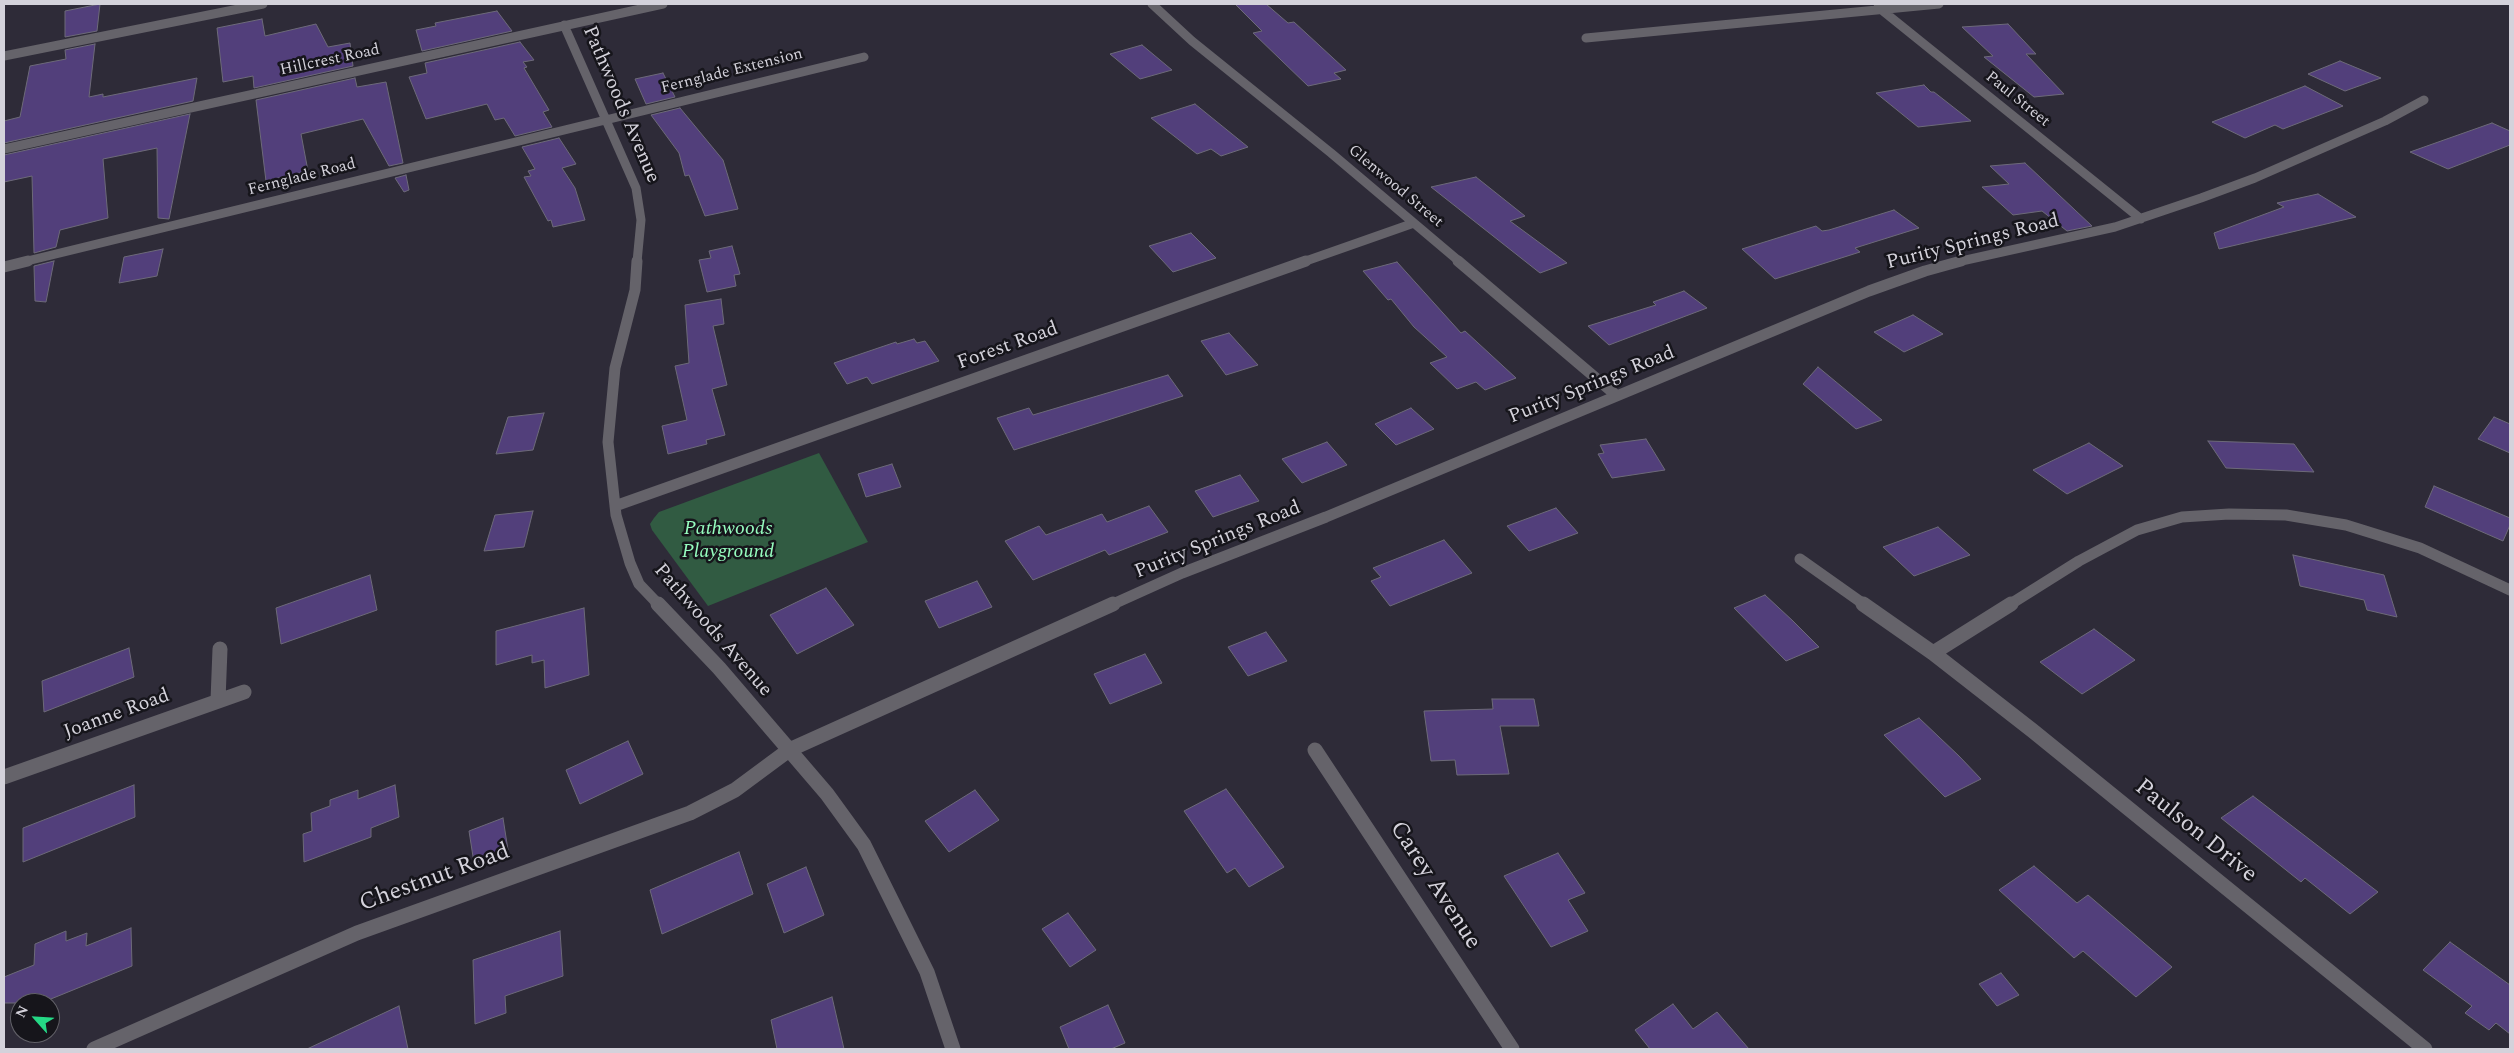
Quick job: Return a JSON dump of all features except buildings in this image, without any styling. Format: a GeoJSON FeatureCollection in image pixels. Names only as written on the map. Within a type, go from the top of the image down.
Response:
{"type":"FeatureCollection","features":[{"type":"Feature","properties":{"kind":"street"},"geometry":{"type":"LineString","coordinates":[[4,56],[263,4]]}},
{"type":"Feature","properties":{"kind":"street","name":"Hillcrest Road"},"geometry":{"type":"LineString","coordinates":[[4,149],[663,4]]}},
{"type":"Feature","properties":{"kind":"street","name":"Glenwood Street"},"geometry":{"type":"LineString","coordinates":[[1152,4],[1192,41],[1414,223],[1617,396]]}},
{"type":"Feature","properties":{"kind":"street"},"geometry":{"type":"LineString","coordinates":[[1586,38],[1877,7],[1939,4]]}},
{"type":"Feature","properties":{"kind":"street","name":"Paul Street"},"geometry":{"type":"LineString","coordinates":[[1877,7],[2141,219]]}},
{"type":"Feature","properties":{"kind":"street","name":"Pathwoods Avenue"},"geometry":{"type":"LineString","coordinates":[[564,26],[607,118],[636,188],[642,220],[635,290],[615,368],[610,402],[608,442],[615,506],[623,543],[639,584],[719,668],[828,794],[864,845],[927,972],[953,1049]]}},
{"type":"Feature","properties":{"kind":"street","name":"Fernglade Extension"},"geometry":{"type":"LineString","coordinates":[[607,118],[864,58]]}},
{"type":"Feature","properties":{"kind":"street","name":"Purity Springs Road"},"geometry":{"type":"LineString","coordinates":[[789,750],[1182,573],[1326,517],[1898,280],[1962,261],[2084,235],[2141,219],[2255,178],[2385,120],[2424,100]]}},
{"type":"Feature","properties":{"kind":"street","name":"Fernglade Road"},"geometry":{"type":"LineString","coordinates":[[4,267],[607,118]]}},
{"type":"Feature","properties":{"kind":"street","name":"Forest Road"},"geometry":{"type":"LineString","coordinates":[[615,506],[1414,223]]}},
{"type":"Feature","properties":{"kind":"street"},"geometry":{"type":"LineString","coordinates":[[1933,653],[2079,561],[2137,530],[2182,517],[2229,514],[2286,515],[2346,525],[2420,548],[2510,590]]}},
{"type":"Feature","properties":{"kind":"street","name":"Paulson Drive"},"geometry":{"type":"LineString","coordinates":[[1800,559],[1933,653],[2041,737],[2425,1049]]}},
{"type":"Feature","properties":{"kind":"street"},"geometry":{"type":"LineString","coordinates":[[218,700],[220,649]]}},
{"type":"Feature","properties":{"kind":"street","name":"Joanne Road"},"geometry":{"type":"LineString","coordinates":[[4,777],[244,692]]}},
{"type":"Feature","properties":{"kind":"street","name":"Chestnut Road"},"geometry":{"type":"LineString","coordinates":[[94,1049],[357,933],[449,898],[690,813],[735,790],[789,750]]}},
{"type":"Feature","properties":{"kind":"street","name":"Carey Avenue"},"geometry":{"type":"LineString","coordinates":[[1315,750],[1512,1049]]}},
{"type":"Feature","properties":{"kind":"green space","name":"Pathwoods Playground"},"geometry":{"type":"Polygon","coordinates":[[[819,453],[868,542],[708,606],[652,530],[650,524],[654,518],[659,512],[819,453]]]}}]}
